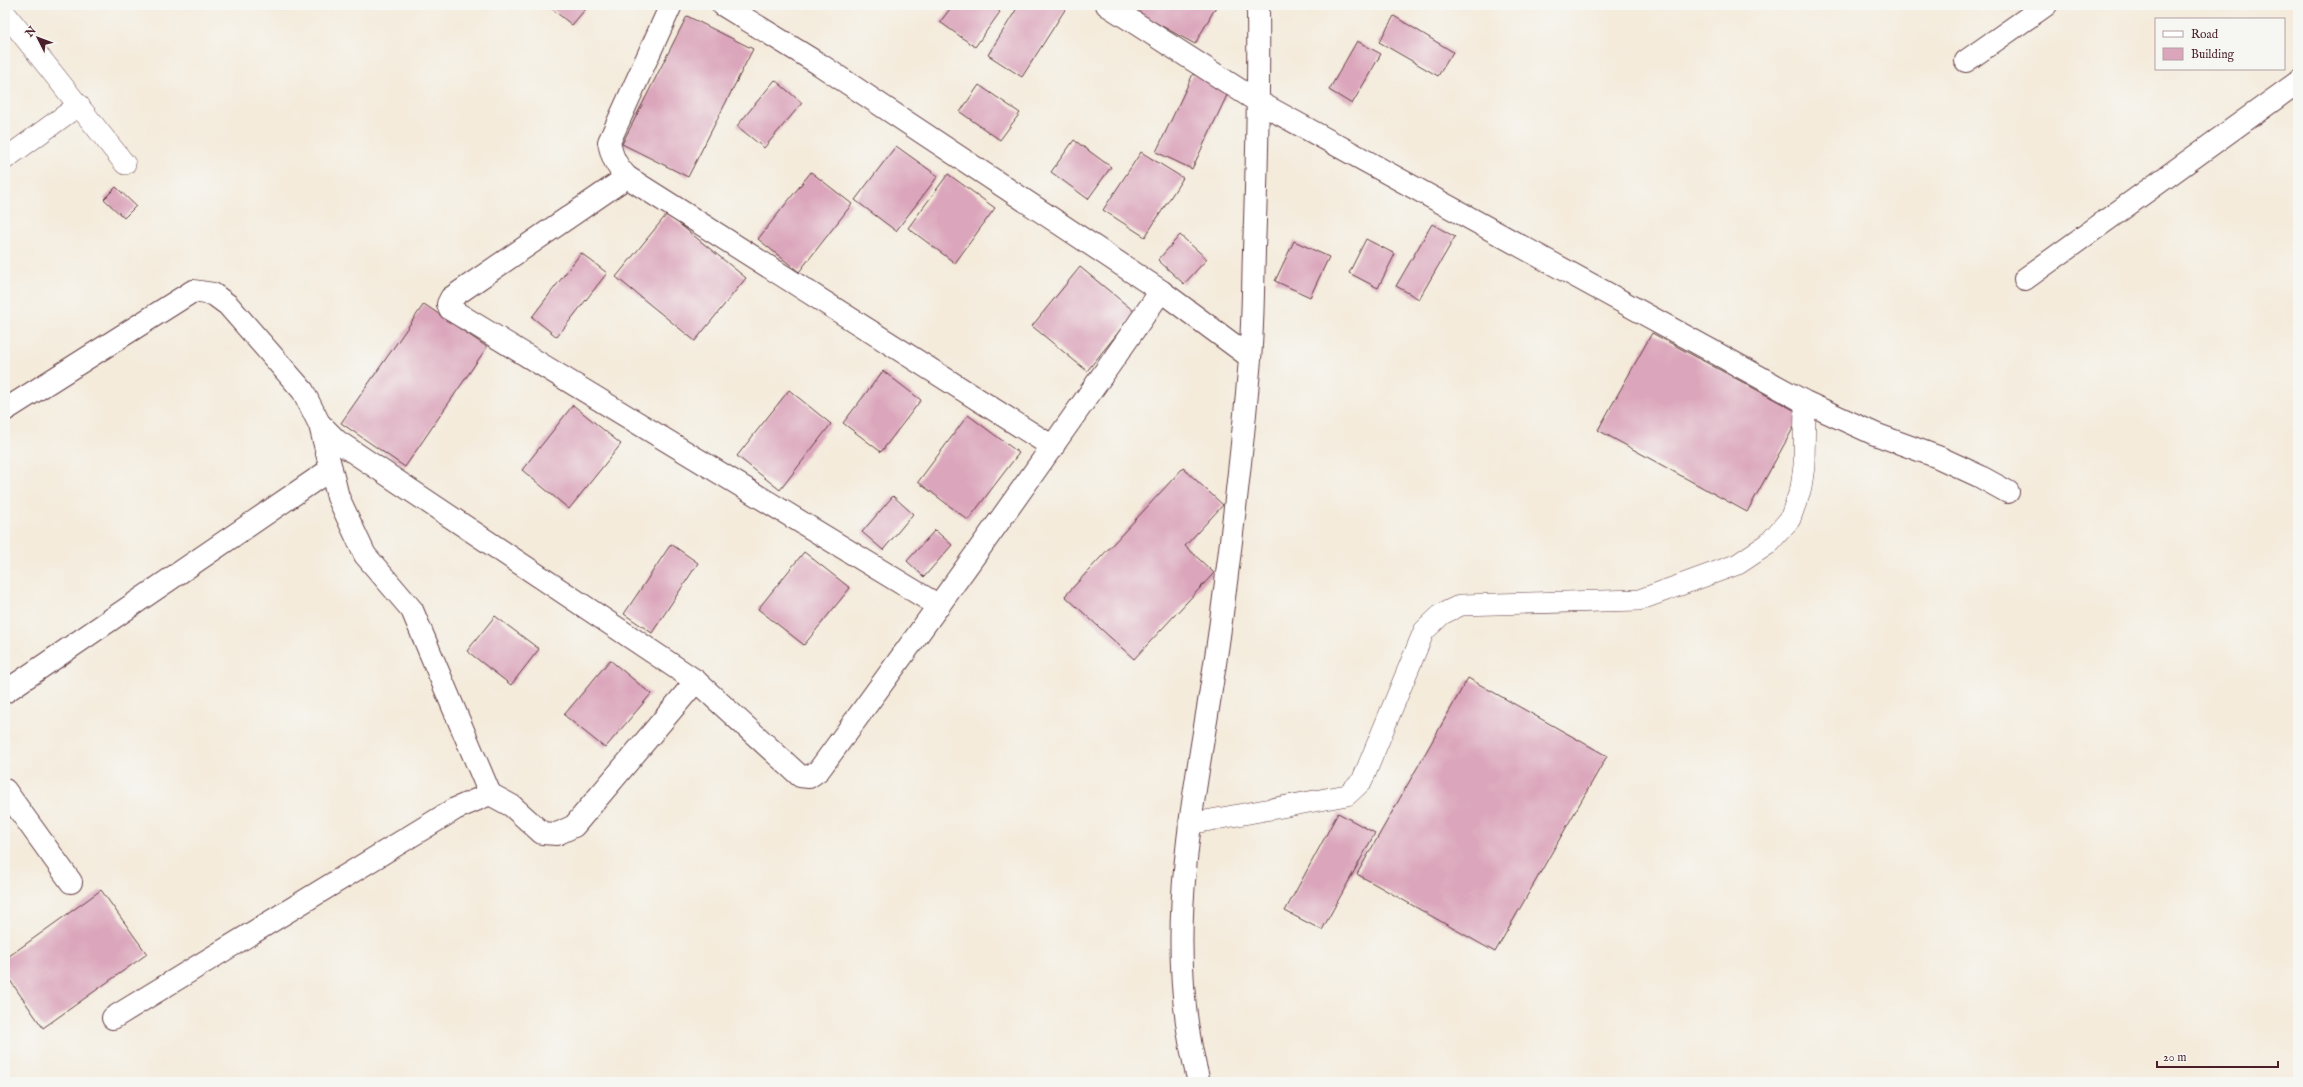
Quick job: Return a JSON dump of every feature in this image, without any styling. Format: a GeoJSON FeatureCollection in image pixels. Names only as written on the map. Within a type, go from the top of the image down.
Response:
{"type":"FeatureCollection","features":[{"type":"Feature","properties":{"kind":"street"},"geometry":{"type":"LineString","coordinates":[[671,5],[609,142],[612,157],[618,168],[627,177],[1053,447]]}},
{"type":"Feature","properties":{"kind":"street"},"geometry":{"type":"LineString","coordinates":[[723,5],[825,68],[1161,291],[1250,357]]}},
{"type":"Feature","properties":{"kind":"street"},"geometry":{"type":"LineString","coordinates":[[1107,5],[1260,103],[1805,402],[1875,434],[1938,457],[1979,476],[2008,492]]}},
{"type":"Feature","properties":{"kind":"street"},"geometry":{"type":"LineString","coordinates":[[1199,1082],[1193,1060],[1184,997],[1180,937],[1182,881],[1189,824],[1222,613],[1250,357],[1260,103],[1258,5]]}},
{"type":"Feature","properties":{"kind":"street"},"geometry":{"type":"LineString","coordinates":[[1966,61],[2046,5]]}},
{"type":"Feature","properties":{"kind":"street"},"geometry":{"type":"LineString","coordinates":[[2024,279],[2298,82]]}},
{"type":"Feature","properties":{"kind":"street"},"geometry":{"type":"LineString","coordinates":[[627,177],[451,298],[448,304],[450,309],[938,606]]}},
{"type":"Feature","properties":{"kind":"street"},"geometry":{"type":"LineString","coordinates":[[5,410],[193,291],[213,294],[228,305],[304,391],[319,423],[338,497],[366,556],[412,610],[490,794],[512,806],[542,833],[558,834],[574,826],[696,681]]}},
{"type":"Feature","properties":{"kind":"street"},"geometry":{"type":"LineString","coordinates":[[319,423],[337,441],[696,681],[800,776],[809,777],[819,770],[938,606],[1053,447],[1161,291]]}},
{"type":"Feature","properties":{"kind":"street"},"geometry":{"type":"LineString","coordinates":[[5,692],[331,468]]}},
{"type":"Feature","properties":{"kind":"street"},"geometry":{"type":"LineString","coordinates":[[5,790],[71,882]]}},
{"type":"Feature","properties":{"kind":"street"},"geometry":{"type":"LineString","coordinates":[[113,1018],[455,809],[490,794]]}},
{"type":"Feature","properties":{"kind":"lane"},"geometry":{"type":"LineString","coordinates":[[5,13],[125,164]]}},
{"type":"Feature","properties":{"kind":"lane"},"geometry":{"type":"LineString","coordinates":[[5,159],[79,105]]}},
{"type":"Feature","properties":{"kind":"lane"},"geometry":{"type":"LineString","coordinates":[[1189,824],[1347,795],[1354,790],[1362,781],[1424,631],[1442,614],[1461,606],[1639,600],[1738,564],[1768,544],[1790,519],[1801,488],[1804,466],[1805,402]]}},
{"type":"Feature","properties":{"kind":"building"},"geometry":{"type":"Polygon","coordinates":[[[547,5],[589,5],[572,25],[547,5]]]}},
{"type":"Feature","properties":{"kind":"building"},"geometry":{"type":"Polygon","coordinates":[[[953,5],[990,5],[1000,12],[975,47],[940,22],[953,5]]]}},
{"type":"Feature","properties":{"kind":"building"},"geometry":{"type":"Polygon","coordinates":[[[1019,5],[1068,5],[1022,77],[988,55],[1019,5]]]}},
{"type":"Feature","properties":{"kind":"building"},"geometry":{"type":"Polygon","coordinates":[[[1123,5],[1217,5],[1195,44],[1123,5]]]}},
{"type":"Feature","properties":{"kind":"building"},"geometry":{"type":"Polygon","coordinates":[[[687,16],[753,49],[688,177],[622,144],[687,16]]]}},
{"type":"Feature","properties":{"kind":"building"},"geometry":{"type":"Polygon","coordinates":[[[1394,16],[1453,52],[1438,76],[1379,42],[1394,16]]]}},
{"type":"Feature","properties":{"kind":"building"},"geometry":{"type":"Polygon","coordinates":[[[1357,41],[1381,54],[1352,104],[1329,90],[1357,41]]]}},
{"type":"Feature","properties":{"kind":"building"},"geometry":{"type":"Polygon","coordinates":[[[1193,74],[1229,91],[1192,169],[1156,152],[1193,74]]]}},
{"type":"Feature","properties":{"kind":"building"},"geometry":{"type":"Polygon","coordinates":[[[775,80],[802,103],[764,148],[737,126],[775,80]]]}},
{"type":"Feature","properties":{"kind":"building"},"geometry":{"type":"Polygon","coordinates":[[[979,85],[1020,113],[1000,140],[960,112],[979,85]]]}},
{"type":"Feature","properties":{"kind":"building"},"geometry":{"type":"Polygon","coordinates":[[[1074,140],[1111,167],[1088,199],[1051,172],[1074,140]]]}},
{"type":"Feature","properties":{"kind":"building"},"geometry":{"type":"Polygon","coordinates":[[[896,146],[938,176],[896,231],[855,200],[896,146]]]}},
{"type":"Feature","properties":{"kind":"building"},"geometry":{"type":"Polygon","coordinates":[[[1141,152],[1183,178],[1145,237],[1103,210],[1141,152]]]}},
{"type":"Feature","properties":{"kind":"building"},"geometry":{"type":"Polygon","coordinates":[[[811,172],[852,204],[799,272],[758,239],[811,172]]]}},
{"type":"Feature","properties":{"kind":"building"},"geometry":{"type":"Polygon","coordinates":[[[948,174],[995,208],[955,263],[908,228],[948,174]]]}},
{"type":"Feature","properties":{"kind":"building"},"geometry":{"type":"Polygon","coordinates":[[[116,187],[136,206],[124,218],[104,199],[116,187]]]}},
{"type":"Feature","properties":{"kind":"building"},"geometry":{"type":"Polygon","coordinates":[[[667,214],[746,278],[695,341],[616,277],[667,214]]]}},
{"type":"Feature","properties":{"kind":"building"},"geometry":{"type":"Polygon","coordinates":[[[1432,224],[1455,237],[1419,299],[1396,286],[1432,224]]]}},
{"type":"Feature","properties":{"kind":"building"},"geometry":{"type":"Polygon","coordinates":[[[1180,235],[1207,259],[1184,284],[1158,260],[1180,235]]]}},
{"type":"Feature","properties":{"kind":"building"},"geometry":{"type":"Polygon","coordinates":[[[1366,239],[1395,254],[1378,288],[1349,273],[1366,239]]]}},
{"type":"Feature","properties":{"kind":"building"},"geometry":{"type":"Polygon","coordinates":[[[1294,241],[1329,257],[1310,297],[1275,281],[1294,241]]]}},
{"type":"Feature","properties":{"kind":"building"},"geometry":{"type":"Polygon","coordinates":[[[581,253],[607,273],[557,337],[532,317],[581,253]]]}},
{"type":"Feature","properties":{"kind":"building"},"geometry":{"type":"Polygon","coordinates":[[[1080,267],[1135,312],[1087,371],[1032,326],[1080,267]]]}},
{"type":"Feature","properties":{"kind":"building"},"geometry":{"type":"Polygon","coordinates":[[[424,304],[487,347],[405,467],[341,423],[424,304]]]}},
{"type":"Feature","properties":{"kind":"building"},"geometry":{"type":"Polygon","coordinates":[[[1652,333],[1801,414],[1747,512],[1598,430],[1652,333]]]}},
{"type":"Feature","properties":{"kind":"building"},"geometry":{"type":"Polygon","coordinates":[[[883,371],[921,400],[881,452],[843,423],[883,371]]]}},
{"type":"Feature","properties":{"kind":"building"},"geometry":{"type":"Polygon","coordinates":[[[789,390],[831,424],[780,490],[737,456],[789,390]]]}},
{"type":"Feature","properties":{"kind":"building"},"geometry":{"type":"Polygon","coordinates":[[[573,405],[621,444],[569,509],[522,470],[573,405]]]}},
{"type":"Feature","properties":{"kind":"building"},"geometry":{"type":"Polygon","coordinates":[[[968,415],[1019,453],[968,520],[918,482],[968,415]]]}},
{"type":"Feature","properties":{"kind":"building"},"geometry":{"type":"Polygon","coordinates":[[[1183,468],[1223,505],[1185,546],[1214,573],[1134,659],[1065,596],[1183,468]]]}},
{"type":"Feature","properties":{"kind":"building"},"geometry":{"type":"Polygon","coordinates":[[[893,496],[913,514],[883,550],[862,532],[893,496]]]}},
{"type":"Feature","properties":{"kind":"building"},"geometry":{"type":"Polygon","coordinates":[[[935,530],[952,545],[924,577],[907,561],[935,530]]]}},
{"type":"Feature","properties":{"kind":"building"},"geometry":{"type":"Polygon","coordinates":[[[671,544],[698,563],[652,633],[624,614],[671,544]]]}},
{"type":"Feature","properties":{"kind":"building"},"geometry":{"type":"Polygon","coordinates":[[[804,552],[850,588],[804,645],[758,609],[804,552]]]}},
{"type":"Feature","properties":{"kind":"building"},"geometry":{"type":"Polygon","coordinates":[[[495,616],[539,649],[511,685],[467,651],[495,616]]]}},
{"type":"Feature","properties":{"kind":"building"},"geometry":{"type":"Polygon","coordinates":[[[610,660],[651,694],[605,748],[564,715],[610,660]]]}},
{"type":"Feature","properties":{"kind":"building"},"geometry":{"type":"Polygon","coordinates":[[[1468,678],[1607,756],[1495,952],[1357,874],[1468,678]]]}},
{"type":"Feature","properties":{"kind":"building"},"geometry":{"type":"Polygon","coordinates":[[[1338,813],[1375,833],[1322,930],[1285,911],[1338,813]]]}},
{"type":"Feature","properties":{"kind":"building"},"geometry":{"type":"Polygon","coordinates":[[[101,890],[147,954],[43,1028],[5,973],[5,959],[101,890]]]}}]}
